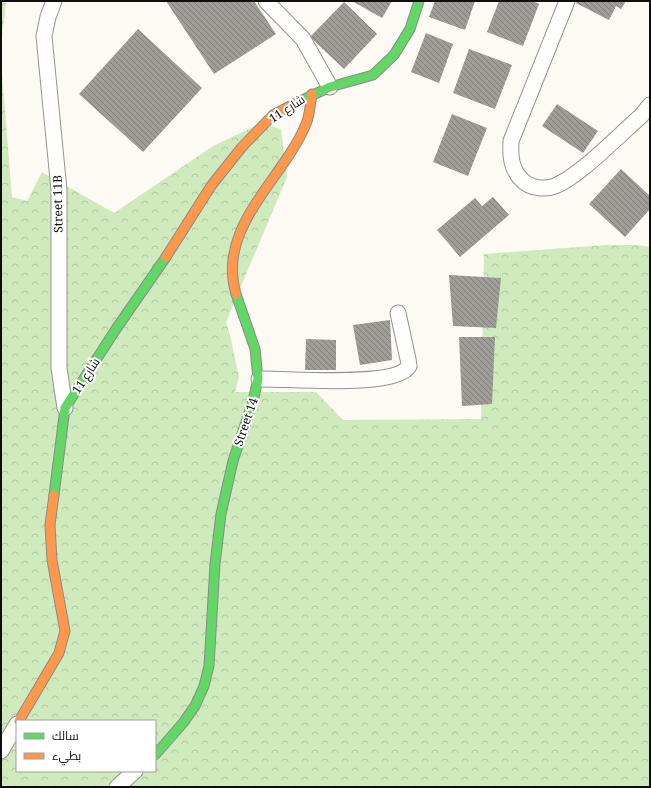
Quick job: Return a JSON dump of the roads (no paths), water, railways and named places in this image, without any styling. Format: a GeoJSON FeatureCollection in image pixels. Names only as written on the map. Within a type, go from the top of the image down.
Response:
{"type":"FeatureCollection","features":[{"type":"Feature","properties":{"kind":"street","name":"Street 11B"},"geometry":{"type":"LineString","coordinates":[[54,1],[48,17],[44,36],[59,190],[59,368],[65,408]]}},
{"type":"Feature","properties":{"kind":"street"},"geometry":{"type":"LineString","coordinates":[[266,1],[303,39],[330,86]]}},
{"type":"Feature","properties":{"kind":"street","name":"شارع 11"},"geometry":{"type":"LineString","coordinates":[[20,720],[59,653],[65,631],[52,560],[50,525],[65,408],[220,175],[242,147],[273,115],[330,86],[373,75],[394,55],[410,29],[419,1]]}},
{"type":"Feature","properties":{"kind":"street"},"geometry":{"type":"LineString","coordinates":[[567,1],[512,141],[510,157],[515,172],[529,186],[540,188],[554,186],[574,175],[641,116],[650,105]]}},
{"type":"Feature","properties":{"kind":"street","name":"Street 14"},"geometry":{"type":"LineString","coordinates":[[156,754],[185,723],[204,686],[212,652],[213,600],[220,521],[240,436],[254,398],[258,379],[256,350],[237,300],[232,281],[232,262],[237,238],[258,200],[287,158],[306,125],[312,94]]}},
{"type":"Feature","properties":{"kind":"street"},"geometry":{"type":"LineString","coordinates":[[258,379],[355,381],[402,373],[409,366],[398,313]]}},
{"type":"Feature","properties":{"kind":"street"},"geometry":{"type":"LineString","coordinates":[[1,751],[16,726]]}},
{"type":"Feature","properties":{"kind":"street"},"geometry":{"type":"LineString","coordinates":[[117,787],[134,772]]}}]}
